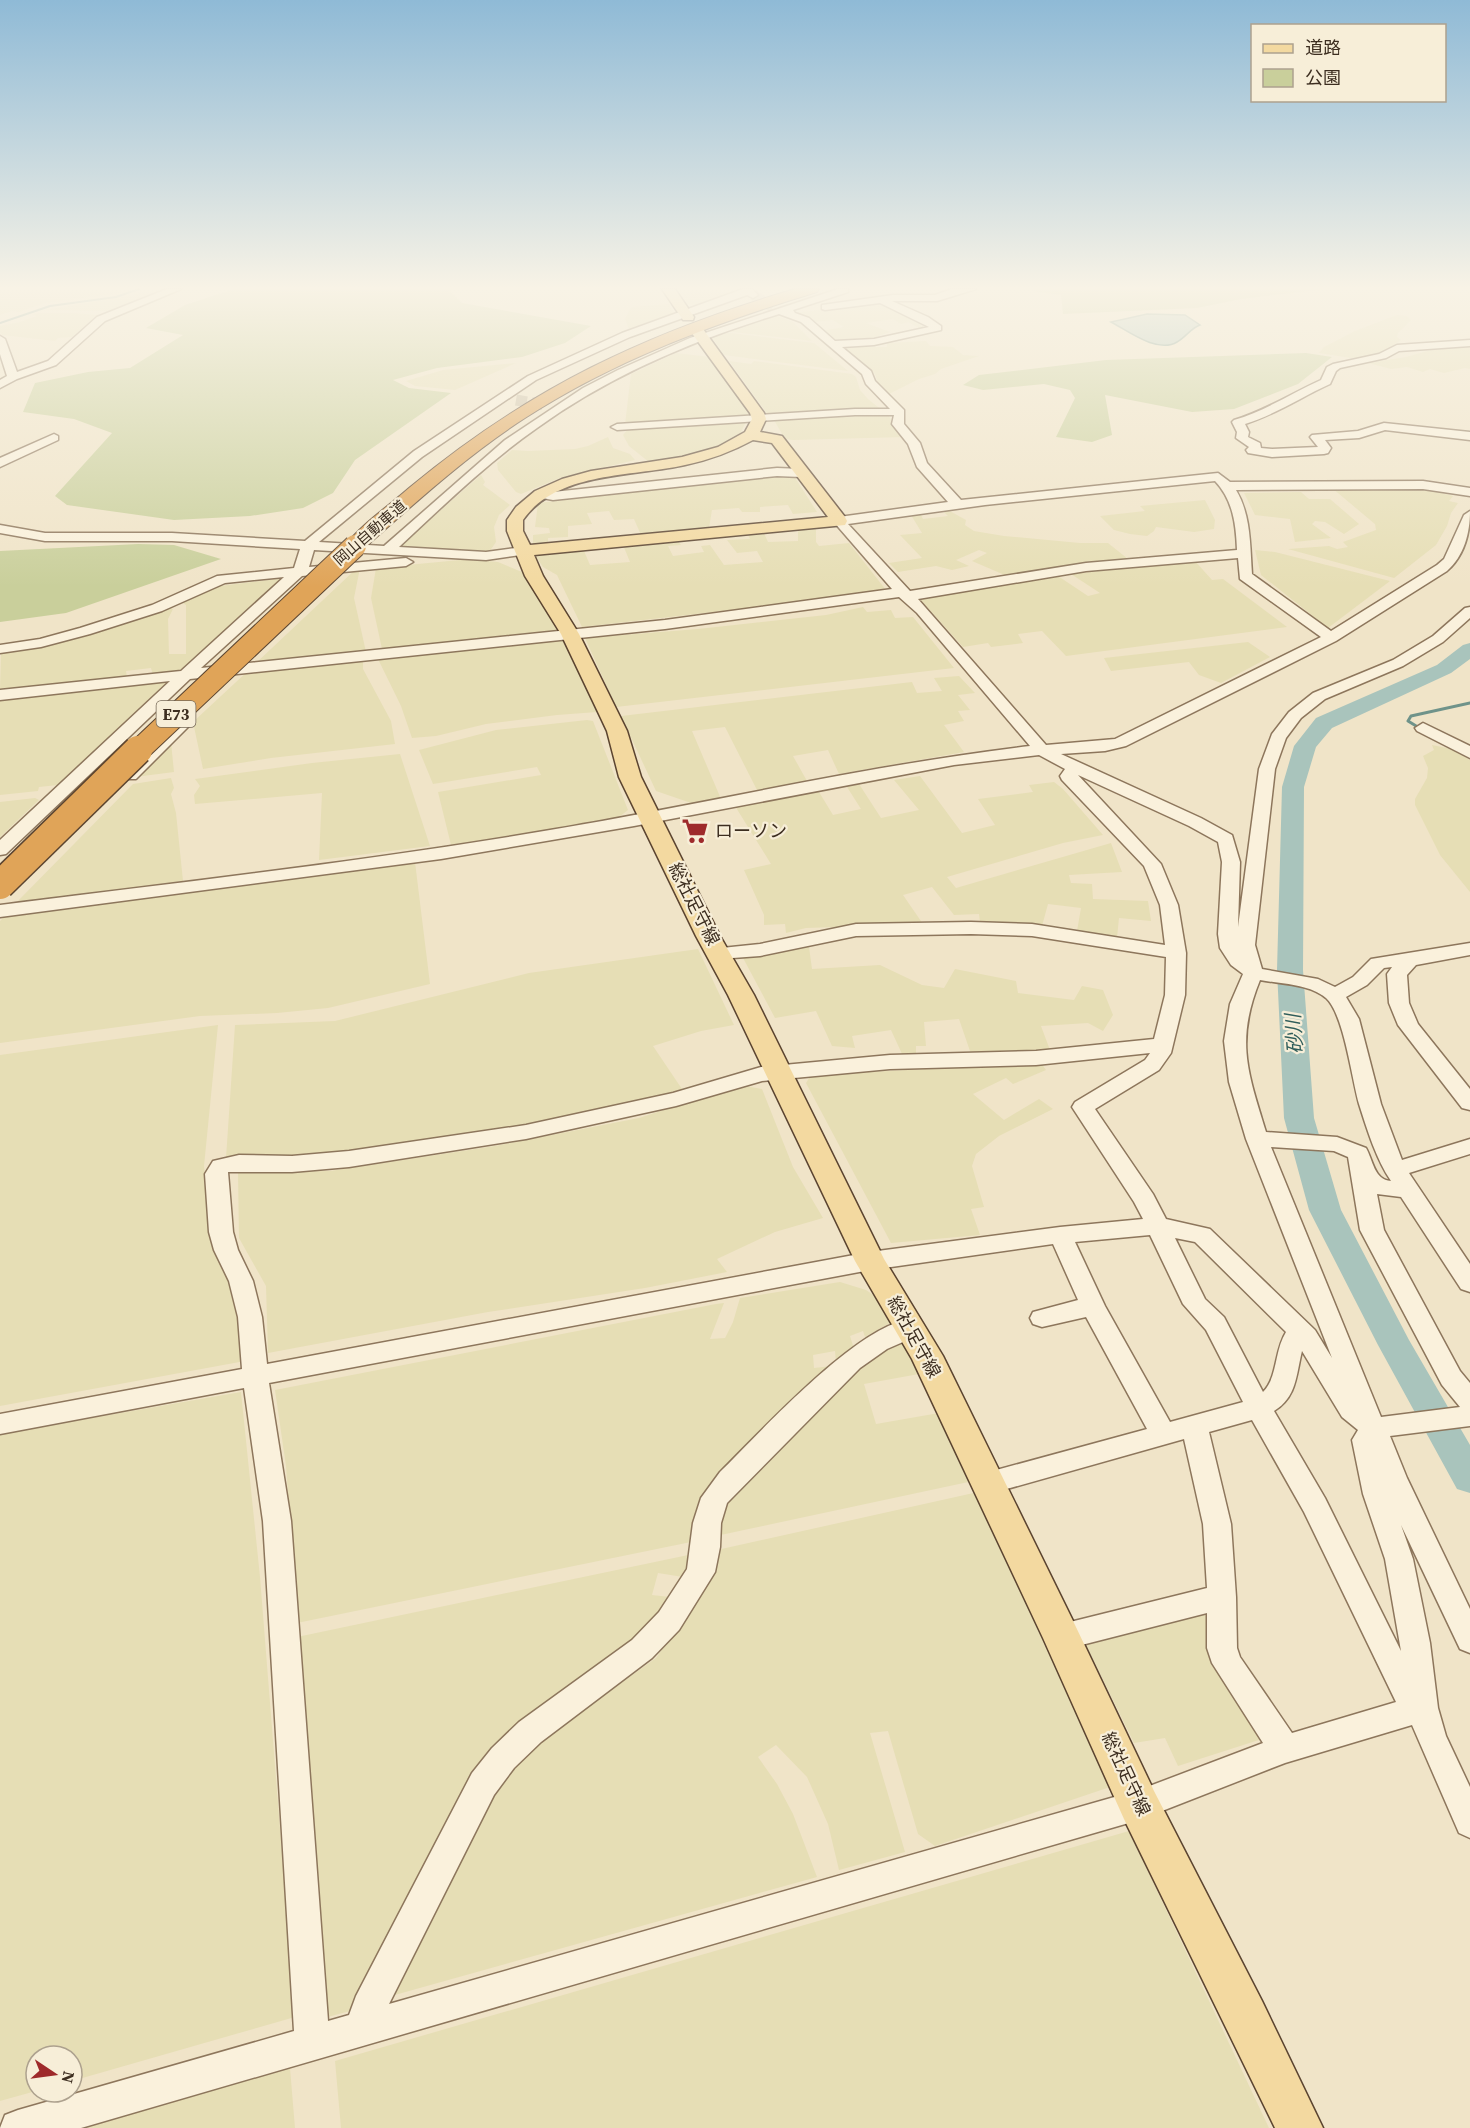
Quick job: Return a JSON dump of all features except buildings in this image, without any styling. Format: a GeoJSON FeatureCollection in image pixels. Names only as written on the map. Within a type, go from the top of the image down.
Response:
{"type":"FeatureCollection","features":[{"type":"Feature","properties":{"kind":"highway","name":"岡山自動車道"},"geometry":{"type":"LineString","coordinates":[[0,885],[174,715],[361,552],[469,439],[548,388]]}},
{"type":"Feature","properties":{"kind":"highway","name":"岡山自動車道"},"geometry":{"type":"LineString","coordinates":[[0,864],[173,699],[361,552],[422,487],[481,440],[562,388]]}},
{"type":"Feature","properties":{"kind":"main road"},"geometry":{"type":"LineString","coordinates":[[739,388],[759,419],[751,435],[777,440],[839,520]]}},
{"type":"Feature","properties":{"kind":"main road","name":"総社足守線"},"geometry":{"type":"LineString","coordinates":[[751,435],[713,453],[568,482],[541,494],[526,505],[515,520],[515,531],[534,576],[570,634],[617,731],[630,777],[708,936],[719,953],[779,1072],[870,1261],[927,1356],[989,1482],[1139,1805],[1299,2128]]}},
{"type":"Feature","properties":{"kind":"main road"},"geometry":{"type":"LineString","coordinates":[[523,551],[839,520]]}},
{"type":"Feature","properties":{"kind":"street"},"geometry":{"type":"LineString","coordinates":[[0,850],[186,674],[298,572],[302,568],[308,546],[349,508],[418,454],[509,398],[520,388]]}},
{"type":"Feature","properties":{"kind":"street"},"geometry":{"type":"LineString","coordinates":[[0,903],[239,668],[361,552],[438,502],[552,406],[590,388]]}},
{"type":"Feature","properties":{"kind":"street"},"geometry":{"type":"LineString","coordinates":[[876,388],[900,412]]}},
{"type":"Feature","properties":{"kind":"street"},"geometry":{"type":"LineString","coordinates":[[1312,388],[1262,415],[1238,422],[1243,432],[1242,438],[1256,446],[1252,450],[1272,453],[1324,450],[1325,448],[1316,436],[1359,435],[1384,426],[1470,436]]}},
{"type":"Feature","properties":{"kind":"street"},"geometry":{"type":"LineString","coordinates":[[617,427],[855,412],[900,412]]}},
{"type":"Feature","properties":{"kind":"street"},"geometry":{"type":"LineString","coordinates":[[900,412],[898,424],[914,443],[921,464],[957,504]]}},
{"type":"Feature","properties":{"kind":"street"},"geometry":{"type":"LineString","coordinates":[[0,463],[54,438]]}},
{"type":"Feature","properties":{"kind":"street"},"geometry":{"type":"LineString","coordinates":[[650,465],[671,484]]}},
{"type":"Feature","properties":{"kind":"street"},"geometry":{"type":"LineString","coordinates":[[541,494],[553,496],[777,472],[801,473]]}},
{"type":"Feature","properties":{"kind":"street"},"geometry":{"type":"LineString","coordinates":[[839,520],[957,504],[1218,477],[1230,486],[1243,519],[1245,576],[1331,638]]}},
{"type":"Feature","properties":{"kind":"street"},"geometry":{"type":"LineString","coordinates":[[1230,486],[1423,485],[1470,492]]}},
{"type":"Feature","properties":{"kind":"street"},"geometry":{"type":"LineString","coordinates":[[0,911],[519,843],[883,772],[954,760],[1042,750],[1105,746],[1128,740],[1331,638],[1442,568],[1450,561],[1470,515]]}},
{"type":"Feature","properties":{"kind":"street"},"geometry":{"type":"LineString","coordinates":[[839,520],[922,610],[1042,750],[1076,768],[1195,822],[1226,839],[1231,862],[1228,934],[1230,948],[1238,961],[1259,974],[1311,983],[1335,995],[1349,1019],[1370,1104],[1400,1180],[1470,1283]]}},
{"type":"Feature","properties":{"kind":"street"},"geometry":{"type":"LineString","coordinates":[[0,529],[45,537],[172,537],[361,552],[486,556],[523,551]]}},
{"type":"Feature","properties":{"kind":"street"},"geometry":{"type":"LineString","coordinates":[[0,649],[41,643],[85,632],[165,605],[214,581],[298,572],[361,552],[469,555]]}},
{"type":"Feature","properties":{"kind":"street"},"geometry":{"type":"LineString","coordinates":[[0,695],[239,668],[655,627],[806,608],[1086,567],[1244,553]]}},
{"type":"Feature","properties":{"kind":"street"},"geometry":{"type":"LineString","coordinates":[[1259,974],[1245,945],[1267,769],[1278,737],[1295,715],[1319,696],[1398,663],[1438,639],[1470,611]]}},
{"type":"Feature","properties":{"kind":"street"},"geometry":{"type":"LineString","coordinates":[[1423,728],[1470,753]]}},
{"type":"Feature","properties":{"kind":"street"},"geometry":{"type":"LineString","coordinates":[[1076,768],[1068,776],[1152,864],[1169,905],[1176,953],[1175,995],[1161,1053],[1152,1065],[1083,1107],[1145,1200],[1195,1304],[1215,1324],[1259,1408],[1315,1506],[1419,1709],[1470,1822]]}},
{"type":"Feature","properties":{"kind":"street"},"geometry":{"type":"LineString","coordinates":[[719,953],[760,950],[856,930],[971,928],[1032,930],[1176,953]]}},
{"type":"Feature","properties":{"kind":"street"},"geometry":{"type":"LineString","coordinates":[[1335,995],[1360,981],[1378,963],[1410,960],[1470,949]]}},
{"type":"Feature","properties":{"kind":"street"},"geometry":{"type":"LineString","coordinates":[[1410,960],[1397,974],[1399,1003],[1408,1025],[1470,1103]]}},
{"type":"Feature","properties":{"kind":"street"},"geometry":{"type":"LineString","coordinates":[[1259,974],[1240,1004],[1233,1041],[1240,1082],[1257,1139],[1393,1478],[1470,1640]]}},
{"type":"Feature","properties":{"kind":"street"},"geometry":{"type":"LineString","coordinates":[[312,2043],[277,1521],[255,1376],[250,1317],[242,1281],[226,1250],[220,1232],[216,1174],[220,1166],[239,1163],[292,1164],[349,1159],[526,1132],[676,1099],[761,1074],[890,1062],[1036,1058],[1163,1045]]}},
{"type":"Feature","properties":{"kind":"street"},"geometry":{"type":"LineString","coordinates":[[1257,1139],[1337,1144],[1358,1152],[1369,1183],[1381,1190],[1470,1146]]}},
{"type":"Feature","properties":{"kind":"street"},"geometry":{"type":"LineString","coordinates":[[1358,1152],[1372,1230],[1451,1378],[1470,1401]]}},
{"type":"Feature","properties":{"kind":"street"},"geometry":{"type":"LineString","coordinates":[[0,1424],[870,1261],[1060,1235],[1158,1226],[1202,1235],[1306,1337],[1351,1410],[1374,1428],[1470,1416]]}},
{"type":"Feature","properties":{"kind":"street"},"geometry":{"type":"LineString","coordinates":[[1060,1235],[1093,1306],[1163,1434]]}},
{"type":"Feature","properties":{"kind":"street"},"geometry":{"type":"LineString","coordinates":[[1042,1318],[1093,1306]]}},
{"type":"Feature","properties":{"kind":"street"},"geometry":{"type":"LineString","coordinates":[[365,2028],[368,2008],[483,1784],[503,1758],[530,1732],[642,1649],[669,1621],[700,1572],[709,1514],[715,1498],[730,1480],[850,1361],[878,1342],[910,1328]]}},
{"type":"Feature","properties":{"kind":"street"},"geometry":{"type":"LineString","coordinates":[[989,1482],[1259,1408],[1271,1402],[1286,1383],[1290,1346],[1294,1339],[1306,1337]]}},
{"type":"Feature","properties":{"kind":"street"},"geometry":{"type":"LineString","coordinates":[[1194,1426],[1217,1524],[1222,1597],[1222,1648],[1227,1663],[1285,1749]]}},
{"type":"Feature","properties":{"kind":"street"},"geometry":{"type":"LineString","coordinates":[[1374,1428],[1365,1440],[1377,1494],[1400,1559],[1415,1643],[1419,1709]]}},
{"type":"Feature","properties":{"kind":"street"},"geometry":{"type":"LineString","coordinates":[[1062,1637],[1222,1597]]}},
{"type":"Feature","properties":{"kind":"street"},"geometry":{"type":"LineString","coordinates":[[18,2128],[1139,1805],[1285,1749],[1419,1709]]}},
{"type":"Feature","properties":{"kind":"shaded area"},"geometry":{"type":"Polygon","coordinates":[[[629,388],[733,388],[753,416],[625,424],[629,388]]]}},
{"type":"Feature","properties":{"kind":"shaded area"},"geometry":{"type":"Polygon","coordinates":[[[749,388],[859,388],[883,411],[768,415],[749,388]]]}},
{"type":"Feature","properties":{"kind":"shaded area"},"geometry":{"type":"Polygon","coordinates":[[[883,388],[900,388],[889,394],[883,388]]]}},
{"type":"Feature","properties":{"kind":"shaded area"},"geometry":{"type":"Polygon","coordinates":[[[863,415],[889,416],[905,437],[785,439],[774,420],[863,415]]]}},
{"type":"Feature","properties":{"kind":"shaded area"},"geometry":{"type":"Polygon","coordinates":[[[746,422],[740,434],[726,446],[690,457],[649,462],[629,446],[623,435],[628,429],[746,422]]]}},
{"type":"Feature","properties":{"kind":"shaded area"},"geometry":{"type":"Polygon","coordinates":[[[608,437],[613,448],[630,454],[635,460],[560,478],[521,494],[516,492],[498,470],[497,463],[512,450],[575,449],[608,437]]]}},
{"type":"Feature","properties":{"kind":"shaded area"},"geometry":{"type":"Polygon","coordinates":[[[481,475],[485,482],[483,485],[510,505],[499,515],[494,527],[496,542],[489,552],[405,548],[402,544],[481,475]]]}},
{"type":"Feature","properties":{"kind":"shaded area"},"geometry":{"type":"Polygon","coordinates":[[[794,476],[817,512],[793,514],[788,505],[760,507],[760,512],[742,512],[739,508],[712,510],[709,528],[641,535],[634,519],[614,520],[609,511],[587,513],[592,524],[568,526],[568,537],[548,538],[548,546],[533,548],[533,535],[550,533],[549,528],[535,527],[538,503],[794,476]]]}},
{"type":"Feature","properties":{"kind":"shaded area"},"geometry":{"type":"Polygon","coordinates":[[[1417,487],[1453,496],[1449,501],[1458,503],[1436,545],[1394,578],[1288,549],[1348,547],[1343,542],[1376,530],[1375,524],[1332,488],[1417,487]]]}},
{"type":"Feature","properties":{"kind":"shaded area"},"geometry":{"type":"Polygon","coordinates":[[[1301,492],[1309,499],[1330,499],[1359,524],[1344,534],[1325,522],[1315,521],[1312,524],[1331,538],[1295,542],[1290,519],[1255,515],[1244,493],[1301,492]]]}},
{"type":"Feature","properties":{"kind":"shaded area"},"geometry":{"type":"Polygon","coordinates":[[[1205,500],[1215,520],[1214,529],[1194,532],[1156,527],[1147,536],[1114,530],[1100,516],[1145,511],[1140,506],[1205,500]]]}},
{"type":"Feature","properties":{"kind":"shaded area"},"geometry":{"type":"Polygon","coordinates":[[[948,510],[966,520],[965,525],[974,531],[1080,543],[1108,543],[1128,559],[1071,565],[1007,576],[972,561],[987,553],[979,550],[956,560],[969,566],[952,570],[936,566],[898,572],[889,563],[922,558],[900,535],[922,533],[911,515],[920,513],[923,519],[948,516],[943,511],[948,510]]]}},
{"type":"Feature","properties":{"kind":"shaded area"},"geometry":{"type":"Polygon","coordinates":[[[798,529],[816,529],[816,542],[819,546],[849,543],[886,590],[820,600],[582,627],[557,575],[543,567],[534,554],[569,550],[571,552],[584,551],[590,565],[630,562],[623,545],[677,540],[681,545],[668,546],[673,556],[704,552],[701,546],[710,545],[724,565],[763,562],[757,551],[737,553],[727,540],[750,539],[747,532],[763,531],[768,542],[798,541],[798,529]]]}},
{"type":"Feature","properties":{"kind":"shaded area"},"geometry":{"type":"Polygon","coordinates":[[[1255,550],[1275,552],[1390,581],[1328,628],[1261,575],[1255,550]]]}},
{"type":"Feature","properties":{"kind":"shaded area"},"geometry":{"type":"Polygon","coordinates":[[[470,559],[498,562],[530,578],[557,630],[382,649],[371,598],[376,568],[470,559]]]}},
{"type":"Feature","properties":{"kind":"shaded area"},"geometry":{"type":"Polygon","coordinates":[[[1195,561],[1212,580],[1223,579],[1287,627],[1066,656],[1042,631],[1018,634],[1023,643],[991,647],[988,643],[963,647],[920,599],[1058,576],[1088,596],[1100,593],[1071,574],[1195,561]]]}},
{"type":"Feature","properties":{"kind":"shaded area"},"geometry":{"type":"Polygon","coordinates":[[[360,568],[354,598],[366,652],[255,664],[356,569],[360,568]]]}},
{"type":"Feature","properties":{"kind":"shaded area"},"geometry":{"type":"Polygon","coordinates":[[[285,578],[184,669],[153,675],[151,668],[126,671],[127,678],[0,691],[1,653],[48,646],[87,636],[170,608],[173,609],[168,619],[169,654],[186,654],[186,605],[181,602],[212,587],[285,578]]]}},
{"type":"Feature","properties":{"kind":"shaded area"},"geometry":{"type":"Polygon","coordinates":[[[863,607],[867,612],[891,610],[895,618],[913,617],[954,668],[616,707],[585,638],[826,615],[863,607]]]}},
{"type":"Feature","properties":{"kind":"shaded area"},"geometry":{"type":"Polygon","coordinates":[[[564,639],[598,709],[597,712],[486,724],[436,736],[412,738],[401,706],[378,659],[564,639]]]}},
{"type":"Feature","properties":{"kind":"shaded area"},"geometry":{"type":"Polygon","coordinates":[[[1248,642],[1270,657],[1221,683],[1199,675],[1189,662],[1111,671],[1104,658],[1248,642]]]}},
{"type":"Feature","properties":{"kind":"shaded area"},"geometry":{"type":"Polygon","coordinates":[[[363,659],[363,669],[391,721],[395,744],[271,758],[203,769],[193,722],[249,670],[363,659]]]}},
{"type":"Feature","properties":{"kind":"shaded area"},"geometry":{"type":"Polygon","coordinates":[[[959,676],[975,693],[958,695],[970,710],[958,711],[964,721],[944,725],[964,752],[839,774],[828,750],[793,756],[807,781],[757,790],[725,727],[692,731],[721,799],[694,804],[656,791],[621,716],[912,682],[917,693],[942,691],[934,678],[959,676]]]}},
{"type":"Feature","properties":{"kind":"shaded area"},"geometry":{"type":"Polygon","coordinates":[[[168,681],[58,785],[39,787],[38,791],[0,795],[0,697],[168,681]]]}},
{"type":"Feature","properties":{"kind":"shaded area"},"geometry":{"type":"Polygon","coordinates":[[[593,721],[628,810],[615,820],[451,845],[438,792],[541,775],[537,767],[433,784],[419,750],[496,730],[593,721]]]}},
{"type":"Feature","properties":{"kind":"shaded area"},"geometry":{"type":"Polygon","coordinates":[[[171,742],[174,772],[135,777],[171,742]]]}},
{"type":"Feature","properties":{"kind":"shaded area"},"geometry":{"type":"Polygon","coordinates":[[[1432,745],[1452,749],[1470,760],[1470,892],[1440,855],[1415,805],[1415,799],[1427,778],[1428,768],[1423,756],[1434,750],[1432,745]]]}},
{"type":"Feature","properties":{"kind":"shaded area"},"geometry":{"type":"Polygon","coordinates":[[[400,754],[430,846],[319,860],[322,793],[195,804],[194,795],[200,786],[195,779],[400,754]]]}},
{"type":"Feature","properties":{"kind":"shaded area"},"geometry":{"type":"Polygon","coordinates":[[[920,776],[962,833],[995,825],[978,799],[1033,792],[1029,785],[1054,782],[1063,789],[1103,835],[1063,843],[947,877],[956,888],[1111,843],[1122,872],[1069,875],[1071,883],[1092,884],[1093,899],[1148,901],[1151,921],[1119,918],[1117,938],[1077,931],[1081,908],[1048,904],[1042,926],[980,922],[979,914],[954,915],[932,887],[903,895],[923,924],[806,928],[786,933],[785,924],[764,925],[764,915],[744,870],[771,864],[735,806],[819,792],[833,815],[861,809],[847,787],[859,784],[881,818],[919,810],[894,780],[920,776]]]}},
{"type":"Feature","properties":{"kind":"shaded area"},"geometry":{"type":"Polygon","coordinates":[[[171,778],[174,788],[171,794],[176,813],[183,881],[15,904],[133,784],[171,778]]]}},
{"type":"Feature","properties":{"kind":"shaded area"},"geometry":{"type":"Polygon","coordinates":[[[35,798],[39,800],[0,837],[0,802],[35,798]]]}},
{"type":"Feature","properties":{"kind":"shaded area"},"geometry":{"type":"Polygon","coordinates":[[[415,862],[430,984],[328,1008],[277,1013],[200,1016],[0,1043],[0,921],[6,915],[415,862]]]}},
{"type":"Feature","properties":{"kind":"shaded area"},"geometry":{"type":"Polygon","coordinates":[[[809,947],[812,969],[880,965],[922,985],[944,988],[955,969],[1016,981],[1018,993],[1074,1000],[1082,986],[1103,990],[1113,1015],[1103,1031],[1088,1023],[1041,1026],[1050,1050],[971,1054],[959,1019],[924,1022],[926,1046],[916,1046],[916,1056],[903,1056],[891,1030],[852,1036],[855,1048],[832,1046],[816,1011],[775,1018],[742,956],[809,947]]]}},
{"type":"Feature","properties":{"kind":"shaded area"},"geometry":{"type":"Polygon","coordinates":[[[698,949],[734,1025],[701,1031],[653,1046],[684,1092],[523,1126],[352,1153],[226,1158],[235,1025],[335,1021],[529,973],[698,949]]]}},
{"type":"Feature","properties":{"kind":"shaded area"},"geometry":{"type":"Polygon","coordinates":[[[218,1025],[204,1166],[211,1239],[237,1298],[245,1361],[0,1406],[0,1055],[218,1025]]]}},
{"type":"Feature","properties":{"kind":"shaded area"},"geometry":{"type":"Polygon","coordinates":[[[1041,1063],[1046,1070],[1013,1084],[1006,1078],[973,1094],[1004,1120],[1039,1099],[1053,1109],[999,1136],[976,1154],[972,1166],[984,1207],[971,1209],[980,1235],[891,1243],[806,1083],[811,1075],[1041,1063]]]}},
{"type":"Feature","properties":{"kind":"shaded area"},"geometry":{"type":"Polygon","coordinates":[[[740,1085],[762,1089],[793,1167],[823,1218],[775,1232],[717,1259],[727,1272],[645,1288],[488,1312],[268,1353],[266,1286],[239,1238],[238,1172],[330,1171],[495,1146],[639,1118],[740,1085]]]}},
{"type":"Feature","properties":{"kind":"shaded area"},"geometry":{"type":"Polygon","coordinates":[[[840,1282],[866,1290],[881,1300],[895,1320],[865,1337],[863,1331],[850,1336],[854,1349],[836,1363],[835,1351],[813,1355],[814,1368],[832,1366],[746,1446],[704,1493],[695,1517],[691,1542],[297,1623],[286,1466],[275,1390],[724,1303],[710,1339],[725,1338],[733,1322],[740,1298],[840,1282]]]}},
{"type":"Feature","properties":{"kind":"shaded area"},"geometry":{"type":"Polygon","coordinates":[[[903,1339],[919,1374],[864,1384],[876,1424],[939,1413],[973,1481],[716,1536],[728,1489],[870,1356],[903,1339]]]}},
{"type":"Feature","properties":{"kind":"shaded area"},"geometry":{"type":"Polygon","coordinates":[[[241,1392],[260,1577],[295,2017],[84,2078],[84,2044],[24,2044],[24,2094],[0,2101],[0,1434],[241,1392]]]}},
{"type":"Feature","properties":{"kind":"shaded area"},"geometry":{"type":"Polygon","coordinates":[[[978,1492],[1113,1786],[935,1846],[918,1834],[888,1731],[870,1733],[905,1852],[839,1870],[828,1824],[807,1777],[776,1745],[758,1757],[777,1784],[793,1814],[817,1877],[384,1998],[463,1842],[519,1756],[656,1658],[678,1627],[717,1550],[978,1492]]]}},
{"type":"Feature","properties":{"kind":"shaded area"},"geometry":{"type":"Polygon","coordinates":[[[693,1554],[683,1577],[658,1573],[652,1595],[670,1597],[650,1625],[523,1725],[482,1761],[463,1788],[350,2011],[324,2018],[297,1637],[693,1554]]]}},
{"type":"Feature","properties":{"kind":"shaded area"},"geometry":{"type":"Polygon","coordinates":[[[1215,1608],[1265,1738],[1178,1766],[1165,1738],[1134,1743],[1085,1643],[1215,1608]]]}},
{"type":"Feature","properties":{"kind":"shaded area"},"geometry":{"type":"Polygon","coordinates":[[[1129,1831],[1269,2128],[341,2128],[335,2061],[1129,1831]]]}},
{"type":"Feature","properties":{"kind":"shaded area"},"geometry":{"type":"Polygon","coordinates":[[[290,2068],[295,2128],[71,2128],[290,2068]]]}},
{"type":"Feature","properties":{"kind":"green space"},"geometry":{"type":"Polygon","coordinates":[[[33,388],[412,388],[451,393],[355,460],[333,493],[303,508],[250,516],[174,520],[67,505],[55,496],[112,433],[74,419],[23,412],[33,388]]]}},
{"type":"Feature","properties":{"kind":"green space"},"geometry":{"type":"Polygon","coordinates":[[[1063,388],[1287,388],[1234,409],[1192,412],[1105,395],[1112,435],[1092,442],[1056,437],[1075,398],[1070,390],[1063,388]]]}},
{"type":"Feature","properties":{"kind":"green space"},"geometry":{"type":"Polygon","coordinates":[[[138,544],[174,545],[221,559],[66,613],[0,622],[0,551],[138,544]]]}},
{"type":"Feature","properties":{"kind":"waterway","name":"砂川"},"geometry":{"type":"LineString","coordinates":[[1470,649],[1444,669],[1324,723],[1305,746],[1293,787],[1290,970],[1299,1118],[1325,1210],[1395,1345],[1470,1478]]}},
{"type":"Feature","properties":{"kind":"waterway"},"geometry":{"type":"LineString","coordinates":[[1421,729],[1408,721],[1411,716],[1470,703]]}},
{"type":"Feature","properties":{"kind":"tunnel"},"geometry":{"type":"LineString","coordinates":[[516,400],[545,405]]}},
{"type":"Feature","properties":{"kind":"place","name":"ローソン"},"geometry":{"type":"Point","coordinates":[695,831]}}]}
